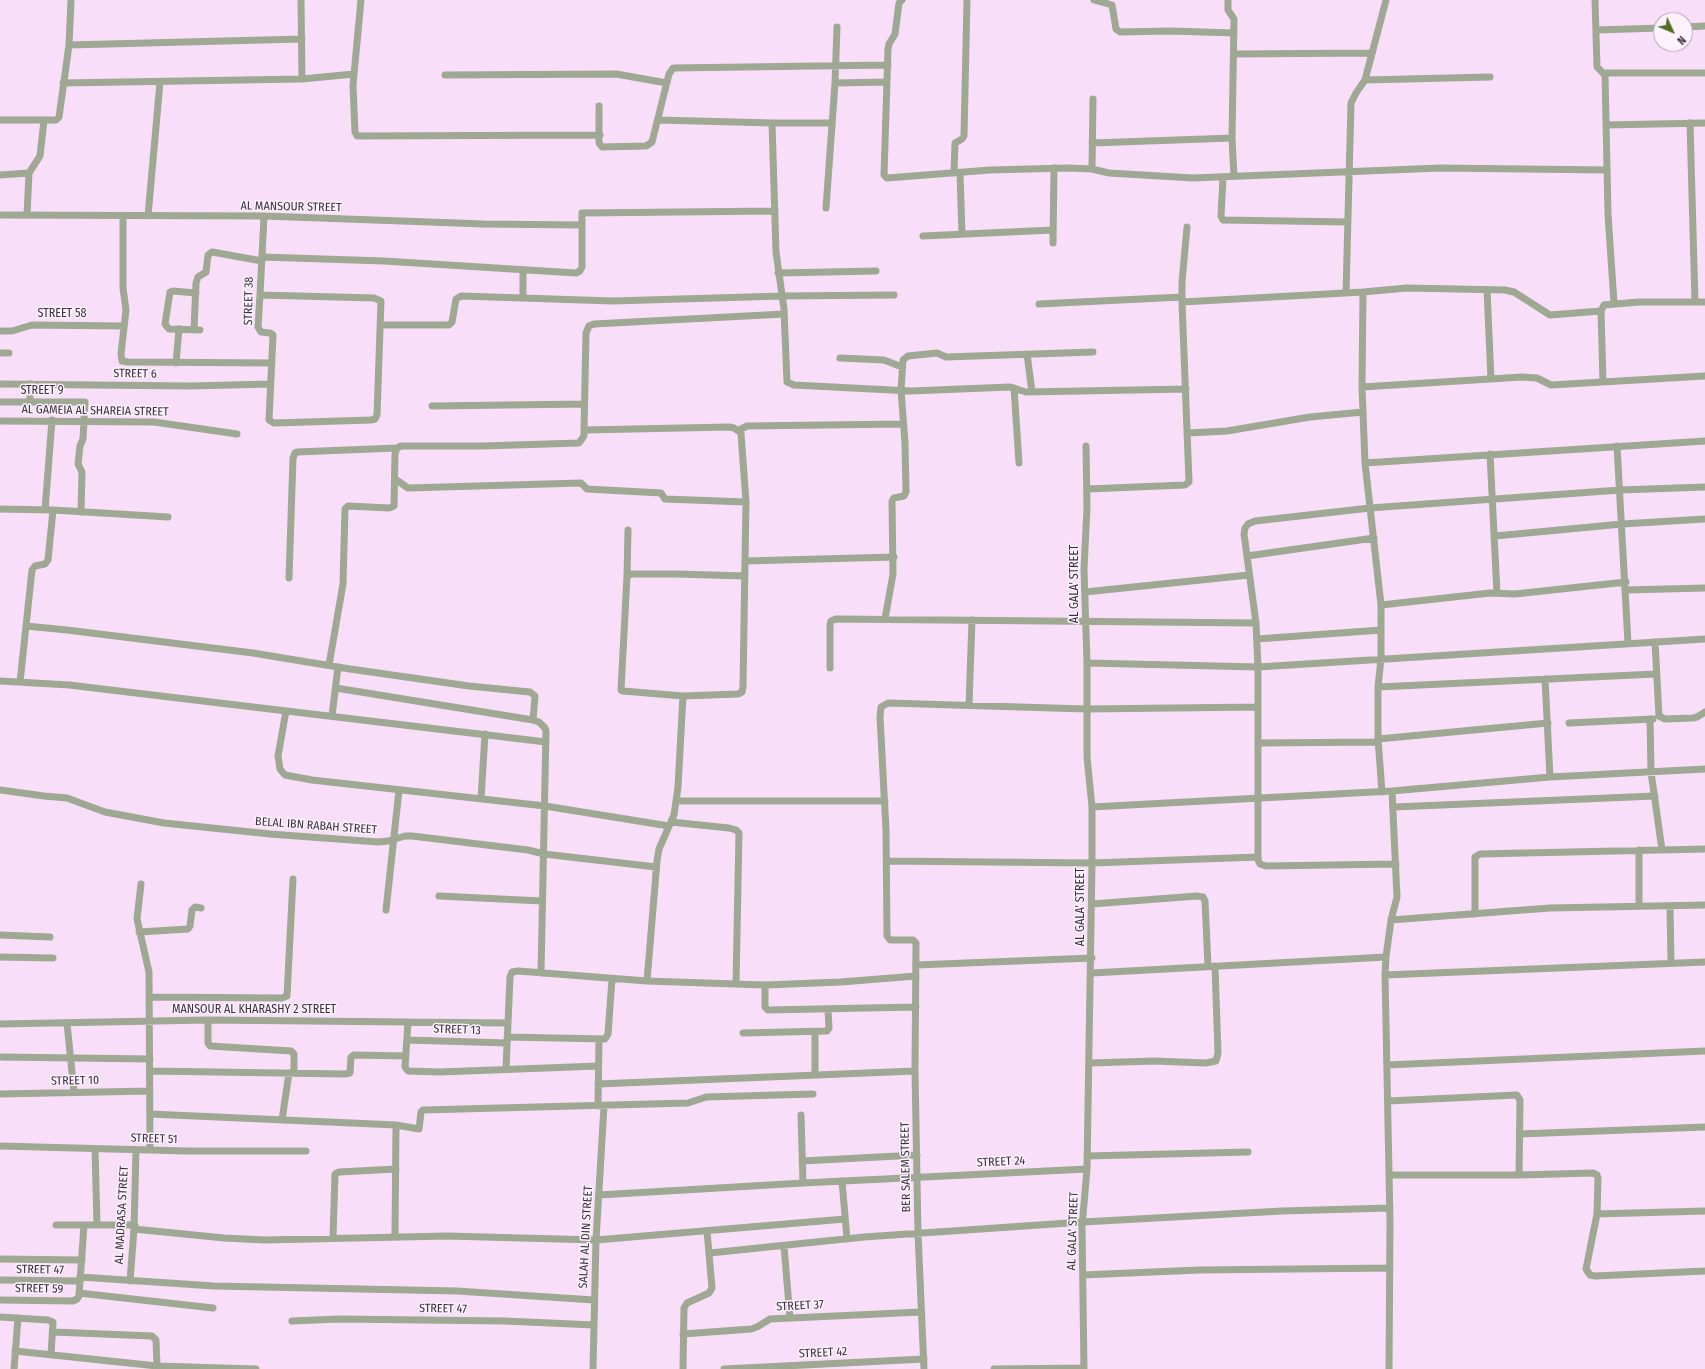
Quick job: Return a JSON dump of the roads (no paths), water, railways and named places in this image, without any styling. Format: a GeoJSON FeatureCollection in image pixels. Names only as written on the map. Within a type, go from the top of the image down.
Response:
{"type":"FeatureCollection","features":[{"type":"Feature","properties":{"kind":"street"},"geometry":{"type":"LineString","coordinates":[[0,120],[58,119],[62,83],[69,45],[71,0]]}},
{"type":"Feature","properties":{"kind":"street"},"geometry":{"type":"LineString","coordinates":[[301,0],[302,78]]}},
{"type":"Feature","properties":{"kind":"street"},"geometry":{"type":"LineString","coordinates":[[361,0],[354,74],[355,132],[358,136],[600,135]]}},
{"type":"Feature","properties":{"kind":"street"},"geometry":{"type":"LineString","coordinates":[[902,0],[900,3],[895,34],[889,44],[885,177],[887,178],[1054,168],[1092,169],[1109,173],[1187,178],[1440,168],[1607,170]]}},
{"type":"Feature","properties":{"kind":"street"},"geometry":{"type":"LineString","coordinates":[[962,234],[955,143],[964,136],[966,0]]}},
{"type":"Feature","properties":{"kind":"street"},"geometry":{"type":"LineString","coordinates":[[1094,0],[1112,5],[1116,29],[1120,32],[1170,31],[1234,34]]}},
{"type":"Feature","properties":{"kind":"street"},"geometry":{"type":"LineString","coordinates":[[1228,0],[1228,10],[1234,19],[1232,138],[1234,176]]}},
{"type":"Feature","properties":{"kind":"street"},"geometry":{"type":"LineString","coordinates":[[1346,292],[1351,103],[1364,80],[1386,0]]}},
{"type":"Feature","properties":{"kind":"street"},"geometry":{"type":"LineString","coordinates":[[1595,0],[1597,67],[1604,73],[1705,73]]}},
{"type":"Feature","properties":{"kind":"street"},"geometry":{"type":"LineString","coordinates":[[1693,27],[1705,26]]}},
{"type":"Feature","properties":{"kind":"street"},"geometry":{"type":"LineString","coordinates":[[826,208],[835,83],[837,28]]}},
{"type":"Feature","properties":{"kind":"street"},"geometry":{"type":"LineString","coordinates":[[1596,30],[1653,28]]}},
{"type":"Feature","properties":{"kind":"street"},"geometry":{"type":"LineString","coordinates":[[69,45],[302,39]]}},
{"type":"Feature","properties":{"kind":"street"},"geometry":{"type":"LineString","coordinates":[[1234,54],[1371,53]]}},
{"type":"Feature","properties":{"kind":"street"},"geometry":{"type":"LineString","coordinates":[[599,106],[599,143],[603,148],[648,145],[652,142],[670,71],[673,68],[888,65]]}},
{"type":"Feature","properties":{"kind":"street"},"geometry":{"type":"LineString","coordinates":[[1604,73],[1608,214],[1614,303]]}},
{"type":"Feature","properties":{"kind":"street"},"geometry":{"type":"LineString","coordinates":[[62,83],[302,78],[354,74]]}},
{"type":"Feature","properties":{"kind":"street"},"geometry":{"type":"LineString","coordinates":[[445,75],[616,74],[667,83]]}},
{"type":"Feature","properties":{"kind":"street"},"geometry":{"type":"LineString","coordinates":[[1364,80],[1490,77]]}},
{"type":"Feature","properties":{"kind":"street"},"geometry":{"type":"LineString","coordinates":[[148,216],[160,82]]}},
{"type":"Feature","properties":{"kind":"street"},"geometry":{"type":"LineString","coordinates":[[835,83],[887,82]]}},
{"type":"Feature","properties":{"kind":"street"},"geometry":{"type":"LineString","coordinates":[[1092,169],[1093,99]]}},
{"type":"Feature","properties":{"kind":"street"},"geometry":{"type":"LineString","coordinates":[[27,215],[29,173],[40,156],[44,120]]}},
{"type":"Feature","properties":{"kind":"street"},"geometry":{"type":"LineString","coordinates":[[658,120],[772,124],[832,123]]}},
{"type":"Feature","properties":{"kind":"street"},"geometry":{"type":"LineString","coordinates":[[1690,123],[1694,302]]}},
{"type":"Feature","properties":{"kind":"street"},"geometry":{"type":"LineString","coordinates":[[1606,125],[1705,123]]}},
{"type":"Feature","properties":{"kind":"street"},"geometry":{"type":"LineString","coordinates":[[772,124],[776,252],[784,314],[787,382],[794,385],[901,390],[1014,388],[1023,392],[1032,392],[1186,389]]}},
{"type":"Feature","properties":{"kind":"street"},"geometry":{"type":"LineString","coordinates":[[1092,143],[1232,138]]}},
{"type":"Feature","properties":{"kind":"street"},"geometry":{"type":"LineString","coordinates":[[1053,243],[1054,168]]}},
{"type":"Feature","properties":{"kind":"street"},"geometry":{"type":"LineString","coordinates":[[0,175],[29,173]]}},
{"type":"Feature","properties":{"kind":"street"},"geometry":{"type":"LineString","coordinates":[[1224,177],[1223,220],[1348,222]]}},
{"type":"Feature","properties":{"kind":"street"},"geometry":{"type":"LineString","coordinates":[[196,293],[173,291],[169,294],[165,324],[169,329],[197,330],[197,280],[206,272],[207,258],[210,253],[262,259],[384,261],[576,273],[580,271],[582,267],[582,213],[775,211]]}},
{"type":"Feature","properties":{"kind":"street","name":"AL MANSOUR STREET"},"geometry":{"type":"LineString","coordinates":[[0,215],[264,216],[582,225]]}},
{"type":"Feature","properties":{"kind":"street"},"geometry":{"type":"LineString","coordinates":[[123,216],[123,288],[126,310],[121,354],[122,361],[176,363],[272,363]]}},
{"type":"Feature","properties":{"kind":"street","name":"STREET 38"},"geometry":{"type":"LineString","coordinates":[[264,216],[258,329],[261,332],[270,332],[273,335],[268,418],[270,422],[375,419],[377,415],[381,325]]}},
{"type":"Feature","properties":{"kind":"street"},"geometry":{"type":"LineString","coordinates":[[1087,489],[1188,484],[1188,433],[1182,300],[1182,282],[1187,227]]}},
{"type":"Feature","properties":{"kind":"street"},"geometry":{"type":"LineString","coordinates":[[923,236],[1053,230]]}},
{"type":"Feature","properties":{"kind":"street"},"geometry":{"type":"LineString","coordinates":[[523,270],[523,298]]}},
{"type":"Feature","properties":{"kind":"street"},"geometry":{"type":"LineString","coordinates":[[778,273],[876,271]]}},
{"type":"Feature","properties":{"kind":"street"},"geometry":{"type":"LineString","coordinates":[[1039,304],[1182,300],[1363,292],[1407,288],[1514,292],[1550,315],[1601,311]]}},
{"type":"Feature","properties":{"kind":"street"},"geometry":{"type":"LineString","coordinates":[[1487,290],[1491,379]]}},
{"type":"Feature","properties":{"kind":"street"},"geometry":{"type":"LineString","coordinates":[[1363,292],[1362,387],[1365,463],[1381,605],[1378,740],[1382,792]]}},
{"type":"Feature","properties":{"kind":"street"},"geometry":{"type":"LineString","coordinates":[[260,295],[377,298],[382,303],[381,325],[451,324],[456,300],[461,296],[613,301],[894,294]]}},
{"type":"Feature","properties":{"kind":"street"},"geometry":{"type":"LineString","coordinates":[[1603,381],[1601,311],[1604,305],[1614,303],[1705,302]]}},
{"type":"Feature","properties":{"kind":"street"},"geometry":{"type":"LineString","coordinates":[[289,578],[295,453],[397,448],[401,446],[482,446],[579,443],[584,436],[586,333],[591,325],[784,314]]}},
{"type":"Feature","properties":{"kind":"street","name":"STREET 58"},"geometry":{"type":"LineString","coordinates":[[0,332],[36,325],[124,326]]}},
{"type":"Feature","properties":{"kind":"street"},"geometry":{"type":"LineString","coordinates":[[176,363],[180,330]]}},
{"type":"Feature","properties":{"kind":"street"},"geometry":{"type":"LineString","coordinates":[[885,619],[893,574],[894,557],[892,501],[894,498],[904,496],[906,492],[901,390],[903,360],[908,356],[937,353],[946,357],[1093,352]]}},
{"type":"Feature","properties":{"kind":"street"},"geometry":{"type":"LineString","coordinates":[[0,353],[9,353]]}},
{"type":"Feature","properties":{"kind":"street"},"geometry":{"type":"LineString","coordinates":[[1027,354],[1032,392]]}},
{"type":"Feature","properties":{"kind":"street"},"geometry":{"type":"LineString","coordinates":[[840,358],[884,360],[902,367]]}},
{"type":"Feature","properties":{"kind":"street"},"geometry":{"type":"LineString","coordinates":[[1362,387],[1529,376],[1551,385],[1705,376]]}},
{"type":"Feature","properties":{"kind":"street","name":"STREET 6"},"geometry":{"type":"LineString","coordinates":[[0,384],[190,386],[270,384]]}},
{"type":"Feature","properties":{"kind":"street"},"geometry":{"type":"LineString","coordinates":[[30,384],[30,402]]}},
{"type":"Feature","properties":{"kind":"street"},"geometry":{"type":"LineString","coordinates":[[1014,388],[1019,463]]}},
{"type":"Feature","properties":{"kind":"street","name":"STREET 9"},"geometry":{"type":"LineString","coordinates":[[0,402],[85,402],[84,420]]}},
{"type":"Feature","properties":{"kind":"street"},"geometry":{"type":"LineString","coordinates":[[432,406],[584,404]]}},
{"type":"Feature","properties":{"kind":"street"},"geometry":{"type":"LineString","coordinates":[[1188,433],[1221,431],[1310,417],[1363,412]]}},
{"type":"Feature","properties":{"kind":"street","name":"AL GAMEIA AL SHAREIA STREET"},"geometry":{"type":"LineString","coordinates":[[0,420],[154,422],[237,434]]}},
{"type":"Feature","properties":{"kind":"street"},"geometry":{"type":"LineString","coordinates":[[45,510],[52,420]]}},
{"type":"Feature","properties":{"kind":"street"},"geometry":{"type":"LineString","coordinates":[[81,512],[82,472],[78,464],[80,446],[83,439],[84,420]]}},
{"type":"Feature","properties":{"kind":"street"},"geometry":{"type":"LineString","coordinates":[[584,430],[729,428],[738,430],[747,426],[903,424]]}},
{"type":"Feature","properties":{"kind":"street"},"geometry":{"type":"LineString","coordinates":[[628,530],[627,576],[620,690],[683,696],[734,695],[742,692],[746,561],[746,502],[741,433],[738,430]]}},
{"type":"Feature","properties":{"kind":"street"},"geometry":{"type":"LineString","coordinates":[[1365,463],[1705,441]]}},
{"type":"Feature","properties":{"kind":"street","name":"AL GALA' STREET"},"geometry":{"type":"LineString","coordinates":[[1084,1368],[1083,1222],[1087,1169],[1092,972],[1092,807],[1087,757],[1087,663],[1084,569],[1087,489],[1086,446]]}},
{"type":"Feature","properties":{"kind":"street"},"geometry":{"type":"LineString","coordinates":[[1617,446],[1628,643]]}},
{"type":"Feature","properties":{"kind":"street"},"geometry":{"type":"LineString","coordinates":[[329,665],[343,584],[344,509],[348,506],[392,507],[395,503],[395,454],[397,448]]}},
{"type":"Feature","properties":{"kind":"street"},"geometry":{"type":"LineString","coordinates":[[1490,454],[1497,593]]}},
{"type":"Feature","properties":{"kind":"street"},"geometry":{"type":"LineString","coordinates":[[396,479],[408,488],[580,483],[587,489],[661,493],[665,499],[746,502]]}},
{"type":"Feature","properties":{"kind":"street"},"geometry":{"type":"LineString","coordinates":[[1396,864],[1266,866],[1260,864],[1258,857],[1257,639],[1245,528],[1251,522],[1370,508],[1620,490],[1705,487]]}},
{"type":"Feature","properties":{"kind":"street"},"geometry":{"type":"LineString","coordinates":[[0,509],[168,516]]}},
{"type":"Feature","properties":{"kind":"street"},"geometry":{"type":"LineString","coordinates":[[20,682],[32,570],[35,566],[45,564],[48,560],[52,510]]}},
{"type":"Feature","properties":{"kind":"street"},"geometry":{"type":"LineString","coordinates":[[1494,536],[1622,524],[1705,519]]}},
{"type":"Feature","properties":{"kind":"street"},"geometry":{"type":"LineString","coordinates":[[1247,556],[1374,538]]}},
{"type":"Feature","properties":{"kind":"street"},"geometry":{"type":"LineString","coordinates":[[746,561],[894,557]]}},
{"type":"Feature","properties":{"kind":"street"},"geometry":{"type":"LineString","coordinates":[[627,576],[631,574],[677,574],[745,576]]}},
{"type":"Feature","properties":{"kind":"street"},"geometry":{"type":"LineString","coordinates":[[1085,592],[1249,575]]}},
{"type":"Feature","properties":{"kind":"street"},"geometry":{"type":"LineString","coordinates":[[1381,605],[1497,593],[1515,594],[1626,586],[1705,588]]}},
{"type":"Feature","properties":{"kind":"street"},"geometry":{"type":"LineString","coordinates":[[830,668],[831,622],[836,619],[1256,624]]}},
{"type":"Feature","properties":{"kind":"street"},"geometry":{"type":"LineString","coordinates":[[969,705],[972,620]]}},
{"type":"Feature","properties":{"kind":"street"},"geometry":{"type":"LineString","coordinates":[[26,626],[246,652],[469,686],[530,692],[535,696],[533,720]]}},
{"type":"Feature","properties":{"kind":"street"},"geometry":{"type":"LineString","coordinates":[[1257,639],[1381,630]]}},
{"type":"Feature","properties":{"kind":"street"},"geometry":{"type":"LineString","coordinates":[[1087,663],[1258,667],[1705,639]]}},
{"type":"Feature","properties":{"kind":"street"},"geometry":{"type":"LineString","coordinates":[[1655,642],[1657,712],[1661,719]]}},
{"type":"Feature","properties":{"kind":"street"},"geometry":{"type":"LineString","coordinates":[[332,716],[338,667]]}},
{"type":"Feature","properties":{"kind":"street"},"geometry":{"type":"LineString","coordinates":[[1378,687],[1656,674]]}},
{"type":"Feature","properties":{"kind":"street"},"geometry":{"type":"LineString","coordinates":[[1544,679],[1548,723],[1550,777]]}},
{"type":"Feature","properties":{"kind":"street"},"geometry":{"type":"LineString","coordinates":[[0,681],[69,685],[546,742]]}},
{"type":"Feature","properties":{"kind":"street"},"geometry":{"type":"LineString","coordinates":[[336,688],[533,720],[539,722],[545,728],[545,806],[541,973]]}},
{"type":"Feature","properties":{"kind":"street"},"geometry":{"type":"LineString","coordinates":[[647,981],[656,867],[659,849],[670,824],[676,801],[681,758],[683,696]]}},
{"type":"Feature","properties":{"kind":"street"},"geometry":{"type":"LineString","coordinates":[[1258,707],[1086,709],[888,703],[884,704],[881,708],[880,717],[887,861],[1092,863],[1258,857]]}},
{"type":"Feature","properties":{"kind":"street"},"geometry":{"type":"LineString","coordinates":[[286,711],[278,756],[280,769],[285,775],[312,780],[545,806],[670,824],[729,828],[736,830],[739,833],[736,984]]}},
{"type":"Feature","properties":{"kind":"street"},"geometry":{"type":"LineString","coordinates":[[1569,723],[1692,718],[1698,717],[1705,712]]}},
{"type":"Feature","properties":{"kind":"street"},"geometry":{"type":"LineString","coordinates":[[1650,719],[1651,772],[1662,850]]}},
{"type":"Feature","properties":{"kind":"street"},"geometry":{"type":"LineString","coordinates":[[1258,743],[1378,740],[1548,723]]}},
{"type":"Feature","properties":{"kind":"street"},"geometry":{"type":"LineString","coordinates":[[481,799],[485,734]]}},
{"type":"Feature","properties":{"kind":"street"},"geometry":{"type":"LineString","coordinates":[[1092,807],[1382,792],[1550,777],[1705,769]]}},
{"type":"Feature","properties":{"kind":"street","name":"BELAL IBN RABAH STREET"},"geometry":{"type":"LineString","coordinates":[[0,790],[67,798],[105,812],[164,822],[278,835],[378,842],[405,836],[412,836],[528,850],[544,854],[656,867]]}},
{"type":"Feature","properties":{"kind":"street"},"geometry":{"type":"LineString","coordinates":[[386,910],[399,790]]}},
{"type":"Feature","properties":{"kind":"street"},"geometry":{"type":"LineString","coordinates":[[1389,1369],[1390,1208],[1385,975],[1391,920],[1397,897],[1394,807],[1392,791]]}},
{"type":"Feature","properties":{"kind":"street"},"geometry":{"type":"LineString","coordinates":[[1394,807],[1655,796]]}},
{"type":"Feature","properties":{"kind":"street"},"geometry":{"type":"LineString","coordinates":[[676,801],[885,800]]}},
{"type":"Feature","properties":{"kind":"street"},"geometry":{"type":"LineString","coordinates":[[1475,914],[1475,861],[1476,857],[1480,854],[1705,849]]}},
{"type":"Feature","properties":{"kind":"street"},"geometry":{"type":"LineString","coordinates":[[1639,850],[1639,906]]}},
{"type":"Feature","properties":{"kind":"street","name":"BER SALEM STREET"},"geometry":{"type":"LineString","coordinates":[[887,861],[887,936],[890,940],[914,940],[916,943],[916,1155],[924,1369]]}},
{"type":"Feature","properties":{"kind":"street"},"geometry":{"type":"LineString","coordinates":[[149,997],[282,998],[287,996],[293,879]]}},
{"type":"Feature","properties":{"kind":"street"},"geometry":{"type":"LineString","coordinates":[[140,884],[137,911],[139,932],[148,972],[149,997],[150,1150]]}},
{"type":"Feature","properties":{"kind":"street"},"geometry":{"type":"LineString","coordinates":[[439,896],[542,901]]}},
{"type":"Feature","properties":{"kind":"street"},"geometry":{"type":"LineString","coordinates":[[1090,1063],[1154,1061],[1206,1063],[1216,1061],[1218,1053],[1212,966],[1205,901],[1203,897],[1092,904]]}},
{"type":"Feature","properties":{"kind":"street"},"geometry":{"type":"LineString","coordinates":[[1670,906],[1671,963]]}},
{"type":"Feature","properties":{"kind":"street"},"geometry":{"type":"LineString","coordinates":[[1391,920],[1550,908],[1705,906]]}},
{"type":"Feature","properties":{"kind":"street"},"geometry":{"type":"LineString","coordinates":[[139,932],[188,928],[190,926],[192,910],[195,907],[201,908]]}},
{"type":"Feature","properties":{"kind":"street"},"geometry":{"type":"LineString","coordinates":[[0,935],[50,937]]}},
{"type":"Feature","properties":{"kind":"street"},"geometry":{"type":"LineString","coordinates":[[1092,972],[1386,957]]}},
{"type":"Feature","properties":{"kind":"street"},"geometry":{"type":"LineString","coordinates":[[0,958],[52,958]]}},
{"type":"Feature","properties":{"kind":"street"},"geometry":{"type":"LineString","coordinates":[[916,965],[1092,958]]}},
{"type":"Feature","properties":{"kind":"street"},"geometry":{"type":"LineString","coordinates":[[1385,975],[1705,962]]}},
{"type":"Feature","properties":{"kind":"street"},"geometry":{"type":"LineString","coordinates":[[506,1069],[511,974],[518,971],[647,981],[765,985],[916,976]]}},
{"type":"Feature","properties":{"kind":"street"},"geometry":{"type":"LineString","coordinates":[[599,1039],[605,1039],[608,1034],[612,979]]}},
{"type":"Feature","properties":{"kind":"street"},"geometry":{"type":"LineString","coordinates":[[765,985],[765,1007],[768,1010],[916,1007]]}},
{"type":"Feature","properties":{"kind":"street"},"geometry":{"type":"LineString","coordinates":[[743,1033],[824,1032],[828,1030],[828,1009]]}},
{"type":"Feature","properties":{"kind":"street"},"geometry":{"type":"LineString","coordinates":[[208,1020],[208,1043],[210,1046],[293,1052],[295,1058],[282,1120]]}},
{"type":"Feature","properties":{"kind":"street","name":"MANSOUR AL KHARASHY 2 STREET"},"geometry":{"type":"LineString","coordinates":[[0,1024],[208,1020],[508,1023]]}},
{"type":"Feature","properties":{"kind":"street"},"geometry":{"type":"LineString","coordinates":[[408,1022],[405,1068],[409,1071],[440,1072],[598,1066]]}},
{"type":"Feature","properties":{"kind":"street"},"geometry":{"type":"LineString","coordinates":[[67,1023],[74,1092]]}},
{"type":"Feature","properties":{"kind":"street"},"geometry":{"type":"LineString","coordinates":[[815,1032],[815,1075]]}},
{"type":"Feature","properties":{"kind":"street","name":"STREET 13"},"geometry":{"type":"LineString","coordinates":[[407,1040],[599,1039]]}},
{"type":"Feature","properties":{"kind":"street","name":"SALAH AL DIN STREET"},"geometry":{"type":"LineString","coordinates":[[593,1369],[601,1106],[598,1084],[599,1039]]}},
{"type":"Feature","properties":{"kind":"street"},"geometry":{"type":"LineString","coordinates":[[1387,1065],[1705,1051]]}},
{"type":"Feature","properties":{"kind":"street"},"geometry":{"type":"LineString","coordinates":[[150,1072],[348,1074],[350,1071],[351,1057],[354,1055],[406,1056]]}},
{"type":"Feature","properties":{"kind":"street"},"geometry":{"type":"LineString","coordinates":[[0,1057],[150,1059]]}},
{"type":"Feature","properties":{"kind":"street"},"geometry":{"type":"LineString","coordinates":[[598,1084],[915,1071]]}},
{"type":"Feature","properties":{"kind":"street","name":"STREET 10"},"geometry":{"type":"LineString","coordinates":[[0,1094],[150,1091]]}},
{"type":"Feature","properties":{"kind":"street"},"geometry":{"type":"LineString","coordinates":[[150,1114],[396,1125],[420,1129],[421,1112],[423,1110],[691,1103],[706,1097],[813,1094]]}},
{"type":"Feature","properties":{"kind":"street"},"geometry":{"type":"LineString","coordinates":[[1388,1101],[1515,1094],[1520,1100],[1520,1176]]}},
{"type":"Feature","properties":{"kind":"street"},"geometry":{"type":"LineString","coordinates":[[801,1115],[803,1183]]}},
{"type":"Feature","properties":{"kind":"street"},"geometry":{"type":"LineString","coordinates":[[395,1236],[396,1125]]}},
{"type":"Feature","properties":{"kind":"street"},"geometry":{"type":"LineString","coordinates":[[1520,1134],[1705,1126]]}},
{"type":"Feature","properties":{"kind":"street","name":"STREET 51"},"geometry":{"type":"LineString","coordinates":[[0,1146],[136,1150],[306,1151]]}},
{"type":"Feature","properties":{"kind":"street"},"geometry":{"type":"LineString","coordinates":[[96,1149],[97,1225]]}},
{"type":"Feature","properties":{"kind":"street","name":"AL MADRASA STREET"},"geometry":{"type":"LineString","coordinates":[[130,1280],[135,1227],[136,1150]]}},
{"type":"Feature","properties":{"kind":"street"},"geometry":{"type":"LineString","coordinates":[[1087,1156],[1248,1152]]}},
{"type":"Feature","properties":{"kind":"street"},"geometry":{"type":"LineString","coordinates":[[802,1161],[916,1155]]}},
{"type":"Feature","properties":{"kind":"street"},"geometry":{"type":"LineString","coordinates":[[333,1238],[335,1174],[339,1172],[396,1169]]}},
{"type":"Feature","properties":{"kind":"street","name":"STREET 24"},"geometry":{"type":"LineString","coordinates":[[599,1195],[1087,1169]]}},
{"type":"Feature","properties":{"kind":"street"},"geometry":{"type":"LineString","coordinates":[[1389,1175],[1520,1176],[1596,1174],[1598,1178],[1597,1214],[1586,1269],[1590,1275],[1705,1271]]}},
{"type":"Feature","properties":{"kind":"street"},"geometry":{"type":"LineString","coordinates":[[842,1181],[847,1239]]}},
{"type":"Feature","properties":{"kind":"street"},"geometry":{"type":"LineString","coordinates":[[710,1253],[918,1233],[1083,1222],[1274,1211],[1390,1208]]}},
{"type":"Feature","properties":{"kind":"street"},"geometry":{"type":"LineString","coordinates":[[1597,1214],[1705,1211]]}},
{"type":"Feature","properties":{"kind":"street"},"geometry":{"type":"LineString","coordinates":[[56,1225],[135,1227],[224,1238],[265,1240],[447,1236],[596,1240],[708,1232],[845,1219]]}},
{"type":"Feature","properties":{"kind":"street"},"geometry":{"type":"LineString","coordinates":[[78,1296],[84,1225]]}},
{"type":"Feature","properties":{"kind":"street"},"geometry":{"type":"LineString","coordinates":[[683,1369],[683,1311],[685,1305],[709,1293],[712,1288],[708,1232]]}},
{"type":"Feature","properties":{"kind":"street"},"geometry":{"type":"LineString","coordinates":[[784,1246],[790,1318]]}},
{"type":"Feature","properties":{"kind":"street"},"geometry":{"type":"LineString","coordinates":[[0,1259],[82,1260]]}},
{"type":"Feature","properties":{"kind":"street"},"geometry":{"type":"LineString","coordinates":[[1083,1275],[1199,1270],[1390,1268]]}},
{"type":"Feature","properties":{"kind":"street","name":"STREET 47"},"geometry":{"type":"LineString","coordinates":[[0,1280],[130,1280],[214,1286],[457,1291],[594,1300]]}},
{"type":"Feature","properties":{"kind":"street","name":"STREET 59"},"geometry":{"type":"LineString","coordinates":[[0,1300],[73,1301],[78,1296],[213,1308]]}},
{"type":"Feature","properties":{"kind":"street","name":"STREET 37"},"geometry":{"type":"LineString","coordinates":[[683,1334],[751,1329],[767,1320],[921,1312]]}},
{"type":"Feature","properties":{"kind":"street"},"geometry":{"type":"LineString","coordinates":[[0,1317],[51,1320],[54,1324],[52,1355]]}},
{"type":"Feature","properties":{"kind":"street"},"geometry":{"type":"LineString","coordinates":[[14,1369],[18,1318]]}},
{"type":"Feature","properties":{"kind":"street","name":"STREET 47"},"geometry":{"type":"LineString","coordinates":[[292,1321],[339,1319],[505,1321],[594,1325]]}},
{"type":"Feature","properties":{"kind":"street"},"geometry":{"type":"LineString","coordinates":[[53,1332],[152,1336],[156,1340],[157,1366]]}},
{"type":"Feature","properties":{"kind":"street"},"geometry":{"type":"LineString","coordinates":[[15,1352],[148,1367],[256,1369]]}},
{"type":"Feature","properties":{"kind":"street","name":"STREET 42"},"geometry":{"type":"LineString","coordinates":[[724,1369],[924,1359]]}},
{"type":"Feature","properties":{"kind":"street"},"geometry":{"type":"LineString","coordinates":[[994,1369],[1084,1368]]}}]}
